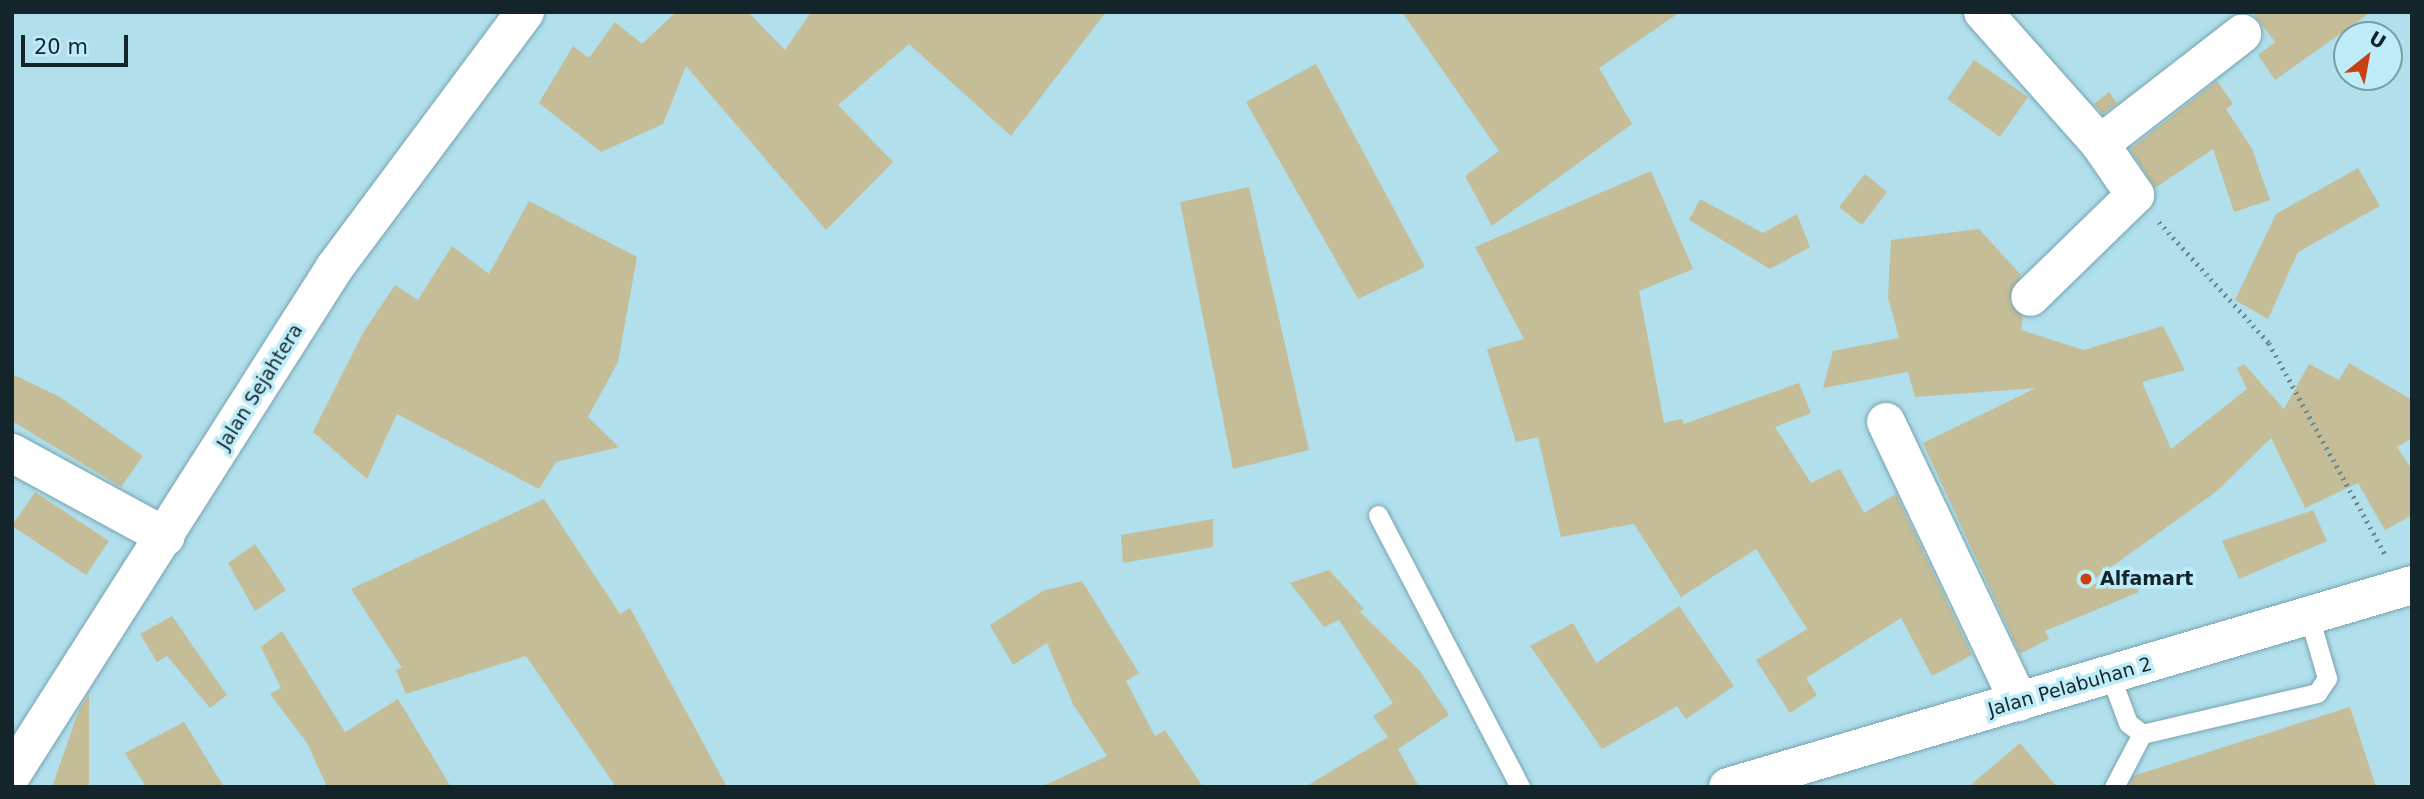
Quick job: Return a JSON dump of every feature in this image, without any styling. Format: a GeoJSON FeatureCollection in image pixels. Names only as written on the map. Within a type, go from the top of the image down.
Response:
{"type":"FeatureCollection","features":[{"type":"Feature","properties":{"kind":"street"},"geometry":{"type":"LineString","coordinates":[[1983,12],[2100,144],[2135,195],[2030,297]]}},
{"type":"Feature","properties":{"kind":"street","name":"Jalan Sejahtera"},"geometry":{"type":"LineString","coordinates":[[12,774],[166,537],[335,267],[531,14]]}},
{"type":"Feature","properties":{"kind":"street"},"geometry":{"type":"LineString","coordinates":[[2100,144],[2242,34]]}},
{"type":"Feature","properties":{"kind":"street"},"geometry":{"type":"LineString","coordinates":[[1886,422],[2019,702]]}},
{"type":"Feature","properties":{"kind":"street"},"geometry":{"type":"LineString","coordinates":[[12,453],[166,537]]}},
{"type":"Feature","properties":{"kind":"street","name":"Jalan Pelabuhan 2"},"geometry":{"type":"LineString","coordinates":[[1728,787],[2309,616],[2409,593]]}},
{"type":"Feature","properties":{"kind":"lane"},"geometry":{"type":"LineString","coordinates":[[1378,515],[1520,787]]}},
{"type":"Feature","properties":{"kind":"lane"},"geometry":{"type":"LineString","coordinates":[[2114,787],[2142,734],[2317,693],[2327,678],[2309,616]]}},
{"type":"Feature","properties":{"kind":"lane"},"geometry":{"type":"LineString","coordinates":[[2110,675],[2128,723],[2142,734]]}},
{"type":"Feature","properties":{"kind":"path"},"geometry":{"type":"LineString","coordinates":[[2135,195],[2269,343],[2409,593]]}},
{"type":"Feature","properties":{"kind":"building"},"geometry":{"type":"Polygon","coordinates":[[[676,12],[748,12],[785,50],[811,12],[1106,12],[1011,136],[909,44],[838,105],[893,162],[826,230],[686,66],[663,124],[601,152],[539,103],[573,46],[589,58],[615,22],[642,44],[676,12]]]}},
{"type":"Feature","properties":{"kind":"building"},"geometry":{"type":"Polygon","coordinates":[[[1402,12],[1680,12],[1599,68],[1632,124],[1492,226],[1465,176],[1499,151],[1402,12]]]}},
{"type":"Feature","properties":{"kind":"building"},"geometry":{"type":"Polygon","coordinates":[[[2252,12],[2371,12],[2358,21],[2333,21],[2333,39],[2275,80],[2258,55],[2275,42],[2252,12]]]}},
{"type":"Feature","properties":{"kind":"building"},"geometry":{"type":"Polygon","coordinates":[[[1974,60],[2028,97],[2000,137],[1947,99],[1974,60]]]}},
{"type":"Feature","properties":{"kind":"building"},"geometry":{"type":"Polygon","coordinates":[[[1316,64],[1425,267],[1358,299],[1246,102],[1316,64]]]}},
{"type":"Feature","properties":{"kind":"building"},"geometry":{"type":"Polygon","coordinates":[[[2217,81],[2233,104],[2226,109],[2252,149],[2270,200],[2234,212],[2213,149],[2155,188],[2130,149],[2217,81]]]}},
{"type":"Feature","properties":{"kind":"building"},"geometry":{"type":"Polygon","coordinates":[[[2109,92],[2117,103],[2103,114],[2094,104],[2109,92]]]}},
{"type":"Feature","properties":{"kind":"building"},"geometry":{"type":"Polygon","coordinates":[[[2358,168],[2380,206],[2298,252],[2268,319],[2235,300],[2276,214],[2358,168]]]}},
{"type":"Feature","properties":{"kind":"building"},"geometry":{"type":"Polygon","coordinates":[[[1651,171],[1693,269],[1639,291],[1664,423],[1682,419],[1684,424],[1799,383],[1811,413],[1775,427],[1811,483],[1840,469],[1864,513],[1896,494],[1972,655],[1932,676],[1901,618],[1806,678],[1817,695],[1790,713],[1756,660],[1807,629],[1756,549],[1681,597],[1634,524],[1561,537],[1538,437],[1516,442],[1487,349],[1524,339],[1475,247],[1651,171]]]}},
{"type":"Feature","properties":{"kind":"building"},"geometry":{"type":"Polygon","coordinates":[[[1865,174],[1887,192],[1862,225],[1839,207],[1865,174]]]}},
{"type":"Feature","properties":{"kind":"building"},"geometry":{"type":"Polygon","coordinates":[[[1249,187],[1309,450],[1233,469],[1180,202],[1249,187]]]}},
{"type":"Feature","properties":{"kind":"building"},"geometry":{"type":"Polygon","coordinates":[[[1700,199],[1763,233],[1797,214],[1810,247],[1770,269],[1689,220],[1700,199]]]}},
{"type":"Feature","properties":{"kind":"building"},"geometry":{"type":"Polygon","coordinates":[[[529,201],[637,257],[618,362],[588,417],[619,447],[556,462],[539,489],[397,414],[367,479],[313,432],[363,333],[395,285],[418,300],[452,246],[489,274],[529,201]]]}},
{"type":"Feature","properties":{"kind":"building"},"geometry":{"type":"Polygon","coordinates":[[[1979,229],[2021,275],[2009,302],[2023,317],[2021,330],[2084,350],[2163,326],[2185,370],[2142,382],[2171,449],[2247,389],[2237,368],[2244,364],[2284,409],[2309,364],[2339,380],[2349,363],[2412,400],[2412,438],[2397,447],[2412,470],[2412,515],[2385,530],[2358,483],[2305,508],[2271,438],[2217,491],[2082,588],[2131,571],[2139,592],[2045,631],[2049,639],[2020,654],[1923,443],[2036,388],[1915,397],[1908,372],[1823,388],[1833,351],[1899,338],[1888,297],[1891,240],[1979,229]]]}},
{"type":"Feature","properties":{"kind":"building"},"geometry":{"type":"Polygon","coordinates":[[[12,374],[60,397],[143,456],[121,487],[12,421],[12,374]]]}},
{"type":"Feature","properties":{"kind":"building"},"geometry":{"type":"Polygon","coordinates":[[[35,492],[109,541],[86,575],[12,526],[35,492]]]}},
{"type":"Feature","properties":{"kind":"building"},"geometry":{"type":"Polygon","coordinates":[[[544,499],[620,614],[630,608],[727,787],[616,787],[526,656],[406,694],[396,670],[402,668],[351,589],[544,499]]]}},
{"type":"Feature","properties":{"kind":"building"},"geometry":{"type":"Polygon","coordinates":[[[2313,510],[2327,541],[2239,579],[2222,541],[2313,510]]]}},
{"type":"Feature","properties":{"kind":"building"},"geometry":{"type":"Polygon","coordinates":[[[1213,519],[1213,547],[1123,563],[1121,535],[1213,519]]]}},
{"type":"Feature","properties":{"kind":"building"},"geometry":{"type":"Polygon","coordinates":[[[255,544],[286,590],[255,611],[228,563],[255,544]]]}},
{"type":"Feature","properties":{"kind":"building"},"geometry":{"type":"Polygon","coordinates":[[[1329,570],[1364,609],[1359,611],[1420,671],[1449,715],[1398,749],[1419,787],[1305,787],[1388,737],[1373,716],[1393,703],[1339,620],[1324,627],[1290,583],[1329,570]]]}},
{"type":"Feature","properties":{"kind":"building"},"geometry":{"type":"Polygon","coordinates":[[[1082,581],[1139,673],[1126,681],[1155,736],[1165,730],[1203,787],[1041,787],[1107,756],[1073,704],[1047,643],[1013,665],[990,625],[1043,591],[1082,581]]]}},
{"type":"Feature","properties":{"kind":"building"},"geometry":{"type":"Polygon","coordinates":[[[1679,606],[1734,686],[1686,719],[1677,706],[1602,749],[1530,646],[1573,623],[1596,663],[1679,606]]]}},
{"type":"Feature","properties":{"kind":"building"},"geometry":{"type":"Polygon","coordinates":[[[172,616],[227,695],[210,708],[167,656],[157,662],[140,634],[172,616]]]}},
{"type":"Feature","properties":{"kind":"building"},"geometry":{"type":"Polygon","coordinates":[[[282,631],[345,732],[398,699],[451,787],[327,787],[307,743],[270,694],[281,688],[261,647],[282,631]]]}},
{"type":"Feature","properties":{"kind":"building"},"geometry":{"type":"Polygon","coordinates":[[[89,694],[89,787],[52,787],[79,710],[89,694]]]}},
{"type":"Feature","properties":{"kind":"building"},"geometry":{"type":"Polygon","coordinates":[[[2350,707],[2376,787],[2128,787],[2133,776],[2350,707]]]}},
{"type":"Feature","properties":{"kind":"building"},"geometry":{"type":"Polygon","coordinates":[[[184,722],[224,787],[146,787],[125,753],[184,722]]]}},
{"type":"Feature","properties":{"kind":"building"},"geometry":{"type":"Polygon","coordinates":[[[2020,743],[2057,787],[1968,787],[2020,743]]]}},
{"type":"Feature","properties":{"kind":"place","name":"Alfamart"},"geometry":{"type":"Point","coordinates":[2086,579]}}]}
